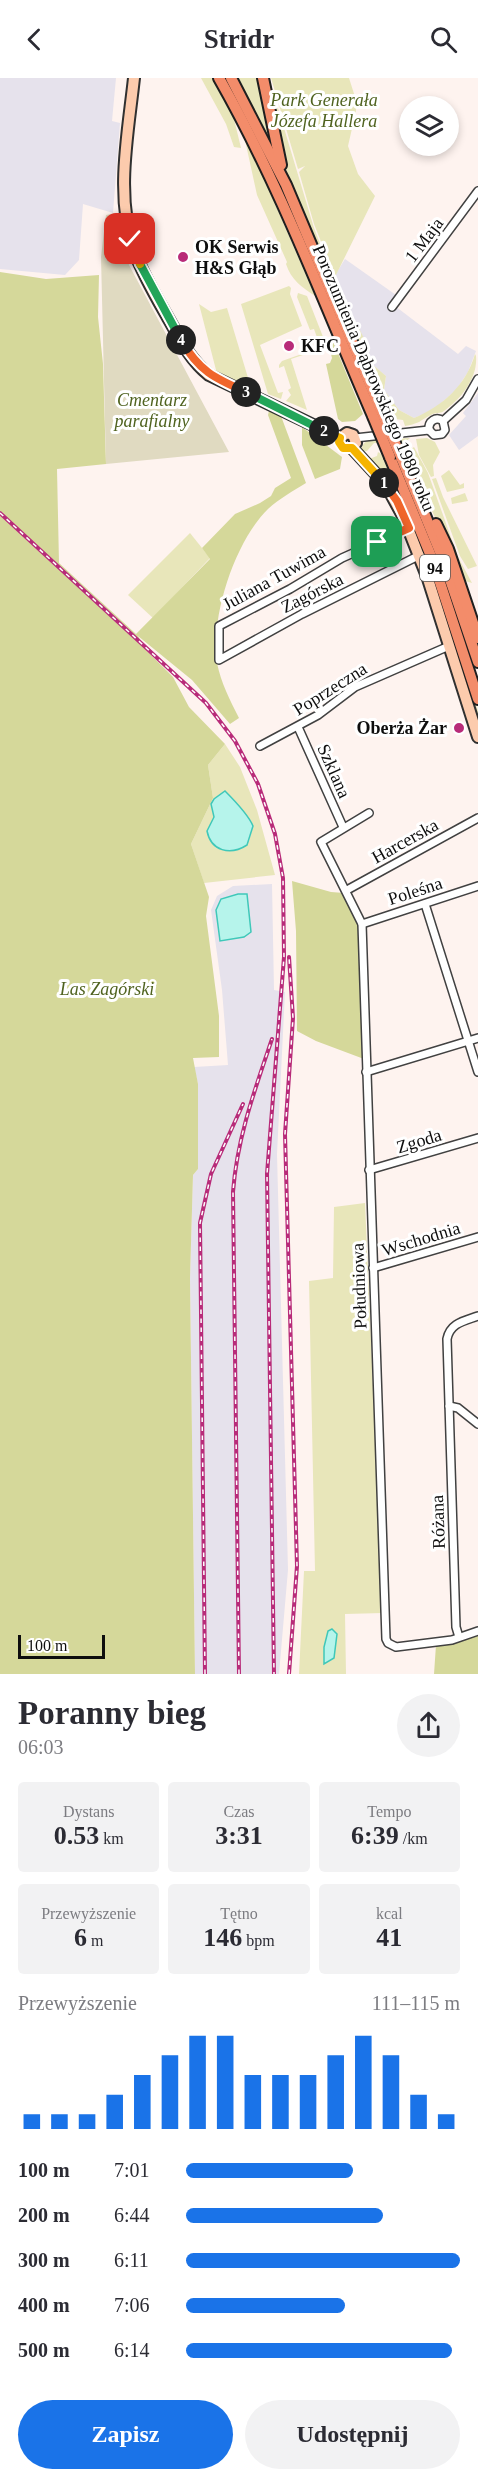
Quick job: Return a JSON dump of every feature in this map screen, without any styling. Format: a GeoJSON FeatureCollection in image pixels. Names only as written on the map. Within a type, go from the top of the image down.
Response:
{"type":"FeatureCollection","features":[{"type":"Feature","properties":{"kind":"main road","name":"Porozumienia Dąbrowskiego 1980 roku"},"geometry":{"type":"LineString","coordinates":[[219,78],[254,142],[377,414]]}},
{"type":"Feature","properties":{"kind":"main road","name":"Porozumienia Dąbrowskiego 1980 roku"},"geometry":{"type":"LineString","coordinates":[[231,78],[286,186],[395,457],[433,561],[478,699]]}},
{"type":"Feature","properties":{"kind":"main road"},"geometry":{"type":"LineString","coordinates":[[263,78],[286,186]]}},
{"type":"Feature","properties":{"kind":"main road","name":"Porozumienia Dąbrowskiego 1980 roku"},"geometry":{"type":"LineString","coordinates":[[395,457],[418,499],[454,589],[478,662]]}},
{"type":"Feature","properties":{"kind":"main road"},"geometry":{"type":"LineString","coordinates":[[418,499],[444,541],[478,638]]}},
{"type":"Feature","properties":{"kind":"street"},"geometry":{"type":"LineString","coordinates":[[134,78],[124,188],[128,227],[142,268],[179,338],[195,362],[209,375],[340,438],[347,433],[387,487],[409,528],[420,555],[478,736]]}},
{"type":"Feature","properties":{"kind":"street","name":"1 Maja"},"geometry":{"type":"LineString","coordinates":[[392,307],[478,191]]}},
{"type":"Feature","properties":{"kind":"street"},"geometry":{"type":"LineString","coordinates":[[443,421],[466,400],[478,380]]}},
{"type":"Feature","properties":{"kind":"street"},"geometry":{"type":"LineString","coordinates":[[433,420],[443,421],[446,429],[442,434],[434,435],[429,430],[429,424],[433,420]]}},
{"type":"Feature","properties":{"kind":"street"},"geometry":{"type":"LineString","coordinates":[[354,443],[429,430]]}},
{"type":"Feature","properties":{"kind":"street","name":"Juliana Tuwima"},"geometry":{"type":"LineString","coordinates":[[219,660],[219,626],[290,589],[342,558],[409,528]]}},
{"type":"Feature","properties":{"kind":"street","name":"Zagórska"},"geometry":{"type":"LineString","coordinates":[[219,660],[302,614],[420,555]]}},
{"type":"Feature","properties":{"kind":"street","name":"Poprzeczna"},"geometry":{"type":"LineString","coordinates":[[261,746],[323,712],[355,687],[449,646]]}},
{"type":"Feature","properties":{"kind":"street","name":"Szklana"},"geometry":{"type":"LineString","coordinates":[[298,727],[343,827]]}},
{"type":"Feature","properties":{"kind":"street","name":"Szklana"},"geometry":{"type":"LineString","coordinates":[[362,924],[321,842],[369,813]]}},
{"type":"Feature","properties":{"kind":"street","name":"Harcerska"},"geometry":{"type":"LineString","coordinates":[[347,890],[478,818]]}},
{"type":"Feature","properties":{"kind":"street","name":"Poleśna"},"geometry":{"type":"LineString","coordinates":[[362,924],[478,886]]}},
{"type":"Feature","properties":{"kind":"street"},"geometry":{"type":"LineString","coordinates":[[424,904],[478,1072]]}},
{"type":"Feature","properties":{"kind":"street","name":"Południowa"},"geometry":{"type":"LineString","coordinates":[[362,924],[386,1639],[390,1645],[396,1647],[459,1637]]}},
{"type":"Feature","properties":{"kind":"street"},"geometry":{"type":"LineString","coordinates":[[366,1072],[478,1038]]}},
{"type":"Feature","properties":{"kind":"street","name":"Zgoda"},"geometry":{"type":"LineString","coordinates":[[369,1170],[478,1138]]}},
{"type":"Feature","properties":{"kind":"street","name":"Wschodnia"},"geometry":{"type":"LineString","coordinates":[[373,1268],[478,1237]]}},
{"type":"Feature","properties":{"kind":"street","name":"Różana"},"geometry":{"type":"LineString","coordinates":[[459,1637],[456,1628],[448,1335],[456,1324],[478,1316]]}},
{"type":"Feature","properties":{"kind":"street"},"geometry":{"type":"LineString","coordinates":[[449,1406],[458,1407],[478,1424]]}},
{"type":"Feature","properties":{"kind":"street"},"geometry":{"type":"LineString","coordinates":[[459,1637],[478,1631]]}},
{"type":"Feature","properties":{"kind":"shaded area"},"geometry":{"type":"Polygon","coordinates":[[[0,78],[116,78],[112,121],[120,123],[113,213],[83,204],[79,260],[65,275],[0,269],[0,78]]]}},
{"type":"Feature","properties":{"kind":"shaded area"},"geometry":{"type":"Polygon","coordinates":[[[345,259],[396,295],[391,303],[458,354],[466,346],[476,351],[468,372],[456,390],[432,411],[414,418],[399,410],[384,390],[386,376],[373,365],[335,282],[334,277],[345,259]]]}},
{"type":"Feature","properties":{"kind":"shaded area"},"geometry":{"type":"Polygon","coordinates":[[[478,393],[478,436],[459,450],[449,435],[466,416],[463,413],[478,393]]]}},
{"type":"Feature","properties":{"kind":"shaded area"},"geometry":{"type":"Polygon","coordinates":[[[272,884],[274,990],[285,992],[277,1154],[288,1570],[279,1674],[195,1674],[190,1279],[193,1175],[198,1169],[198,1084],[194,1067],[228,1065],[222,990],[211,910],[217,896],[233,886],[272,884]]]}},
{"type":"Feature","properties":{"kind":"green space"},"geometry":{"type":"Polygon","coordinates":[[[201,78],[212,78],[234,119],[241,148],[234,147],[226,124],[201,78]]]}},
{"type":"Feature","properties":{"kind":"green space"},"geometry":{"type":"Polygon","coordinates":[[[236,78],[260,78],[273,149],[236,78]]]}},
{"type":"Feature","properties":{"kind":"green space","name":"Park Generała Józefa Hallera"},"geometry":{"type":"Polygon","coordinates":[[[266,78],[269,78],[314,228],[332,274],[335,273],[334,269],[332,269],[314,224],[299,172],[305,166],[298,169],[271,78],[349,78],[356,100],[356,111],[348,146],[358,174],[375,196],[335,277],[335,282],[367,344],[365,349],[372,364],[386,376],[384,390],[399,410],[414,418],[444,401],[452,393],[466,375],[475,354],[476,364],[471,380],[456,400],[442,412],[405,426],[403,420],[395,419],[288,175],[282,157],[266,78]]]}},
{"type":"Feature","properties":{"kind":"green space"},"geometry":{"type":"Polygon","coordinates":[[[247,139],[315,296],[298,283],[288,270],[287,262],[257,195],[245,140],[247,139]]]}},
{"type":"Feature","properties":{"kind":"green space","name":"Cmentarz parafialny"},"geometry":{"type":"Polygon","coordinates":[[[116,213],[129,265],[229,452],[106,464],[101,257],[106,215],[116,213]]]}},
{"type":"Feature","properties":{"kind":"green space","name":"Las Zagórski"},"geometry":{"type":"Polygon","coordinates":[[[0,272],[46,279],[99,275],[98,317],[103,364],[106,464],[57,469],[59,563],[136,634],[210,559],[202,548],[235,514],[271,496],[275,488],[291,478],[268,415],[269,411],[281,416],[306,483],[272,505],[256,523],[236,560],[221,602],[217,624],[217,663],[223,684],[239,718],[230,724],[192,680],[138,636],[147,651],[173,677],[189,707],[225,744],[208,765],[213,798],[191,844],[209,897],[206,916],[219,1016],[219,1057],[193,1058],[198,1084],[198,1169],[193,1175],[190,1279],[195,1674],[0,1674],[0,272]]]}},
{"type":"Feature","properties":{"kind":"green space"},"geometry":{"type":"Polygon","coordinates":[[[289,286],[302,326],[260,345],[278,393],[283,392],[281,399],[268,394],[241,304],[289,286]]]}},
{"type":"Feature","properties":{"kind":"green space"},"geometry":{"type":"Polygon","coordinates":[[[298,293],[307,296],[327,347],[291,359],[307,410],[286,401],[291,395],[288,390],[291,388],[284,366],[279,368],[282,361],[313,350],[319,343],[314,329],[310,330],[297,297],[298,293]]]}},
{"type":"Feature","properties":{"kind":"green space"},"geometry":{"type":"Polygon","coordinates":[[[199,304],[211,312],[227,308],[252,391],[214,373],[216,370],[199,304]]]}},
{"type":"Feature","properties":{"kind":"green space"},"geometry":{"type":"Polygon","coordinates":[[[333,341],[363,414],[355,421],[342,422],[338,419],[326,364],[330,363],[332,358],[328,342],[333,341]]]}},
{"type":"Feature","properties":{"kind":"green space"},"geometry":{"type":"Polygon","coordinates":[[[302,427],[342,457],[340,469],[315,479],[302,445],[302,427]]]}},
{"type":"Feature","properties":{"kind":"green space"},"geometry":{"type":"Polygon","coordinates":[[[410,438],[404,443],[374,443],[367,451],[362,452],[363,444],[369,440],[410,438]]]}},
{"type":"Feature","properties":{"kind":"green space"},"geometry":{"type":"Polygon","coordinates":[[[427,438],[435,442],[440,452],[433,465],[434,476],[431,477],[419,455],[416,439],[427,438]]]}},
{"type":"Feature","properties":{"kind":"green space"},"geometry":{"type":"Polygon","coordinates":[[[414,447],[428,473],[458,557],[472,583],[462,580],[407,455],[414,447]]]}},
{"type":"Feature","properties":{"kind":"green space"},"geometry":{"type":"Polygon","coordinates":[[[378,452],[381,454],[428,560],[478,711],[478,727],[422,553],[363,455],[367,454],[369,459],[377,456],[378,452]]]}},
{"type":"Feature","properties":{"kind":"green space"},"geometry":{"type":"Polygon","coordinates":[[[449,470],[460,485],[464,483],[464,488],[447,492],[441,476],[449,470]]]}},
{"type":"Feature","properties":{"kind":"green space"},"geometry":{"type":"Polygon","coordinates":[[[436,478],[477,566],[468,569],[460,556],[432,479],[436,478]]]}},
{"type":"Feature","properties":{"kind":"green space"},"geometry":{"type":"Polygon","coordinates":[[[465,493],[468,501],[452,504],[451,498],[465,493]]]}},
{"type":"Feature","properties":{"kind":"green space"},"geometry":{"type":"Polygon","coordinates":[[[190,533],[210,558],[153,618],[128,595],[190,533]]]}},
{"type":"Feature","properties":{"kind":"green space"},"geometry":{"type":"Polygon","coordinates":[[[225,744],[240,767],[257,810],[275,875],[204,883],[191,844],[213,798],[208,765],[225,744]],[[224,792],[211,804],[214,817],[207,831],[216,848],[233,851],[249,841],[253,826],[244,812],[224,792]]]}},
{"type":"Feature","properties":{"kind":"green space"},"geometry":{"type":"Polygon","coordinates":[[[292,881],[331,892],[344,893],[359,924],[364,1059],[316,1041],[297,1031],[296,931],[292,881]]]}},
{"type":"Feature","properties":{"kind":"green space"},"geometry":{"type":"Polygon","coordinates":[[[365,1203],[383,1613],[345,1614],[346,1674],[299,1674],[304,1571],[315,1571],[309,1281],[333,1278],[334,1207],[365,1203]]]}},
{"type":"Feature","properties":{"kind":"green space"},"geometry":{"type":"Polygon","coordinates":[[[478,1635],[478,1674],[434,1674],[436,1645],[455,1643],[478,1635]]]}},
{"type":"Feature","properties":{"kind":"water"},"geometry":{"type":"Polygon","coordinates":[[[225,791],[253,826],[247,845],[228,851],[217,847],[209,838],[207,831],[214,817],[211,804],[225,791]]]}},
{"type":"Feature","properties":{"kind":"water"},"geometry":{"type":"Polygon","coordinates":[[[247,894],[251,932],[244,937],[220,941],[216,910],[221,899],[247,894]]]}},
{"type":"Feature","properties":{"kind":"water"},"geometry":{"type":"Polygon","coordinates":[[[332,1629],[337,1634],[334,1658],[324,1664],[324,1647],[328,1631],[332,1629]]]}},
{"type":"Feature","properties":{"kind":"railway"},"geometry":{"type":"LineString","coordinates":[[0,513],[206,703],[235,741],[258,784],[275,834],[283,878],[284,957],[267,1174],[274,1674]]}},
{"type":"Feature","properties":{"kind":"railway"},"geometry":{"type":"LineString","coordinates":[[289,957],[293,1018],[285,1134],[297,1566],[289,1674]]}},
{"type":"Feature","properties":{"kind":"railway"},"geometry":{"type":"LineString","coordinates":[[239,1674],[233,1192],[238,1152],[253,1095],[272,1039]]}},
{"type":"Feature","properties":{"kind":"railway"},"geometry":{"type":"LineString","coordinates":[[205,1674],[200,1223],[211,1174],[243,1104]]}},
{"type":"Feature","properties":{"kind":"place","name":"OK Serwis H&S Głąb"},"geometry":{"type":"Point","coordinates":[183,257]}},
{"type":"Feature","properties":{"kind":"place","name":"KFC"},"geometry":{"type":"Point","coordinates":[289,346]}},
{"type":"Feature","properties":{"kind":"place","name":"Oberża Żar"},"geometry":{"type":"Point","coordinates":[459,728]}},
{"type":"Feature","properties":{"kind":"route"},"geometry":{"type":"LineString","coordinates":[[130,239],[142,268],[179,338],[201,369],[216,379],[272,403],[340,438],[341,447],[352,448],[384,483],[397,501],[409,528],[377,542]]}}]}
